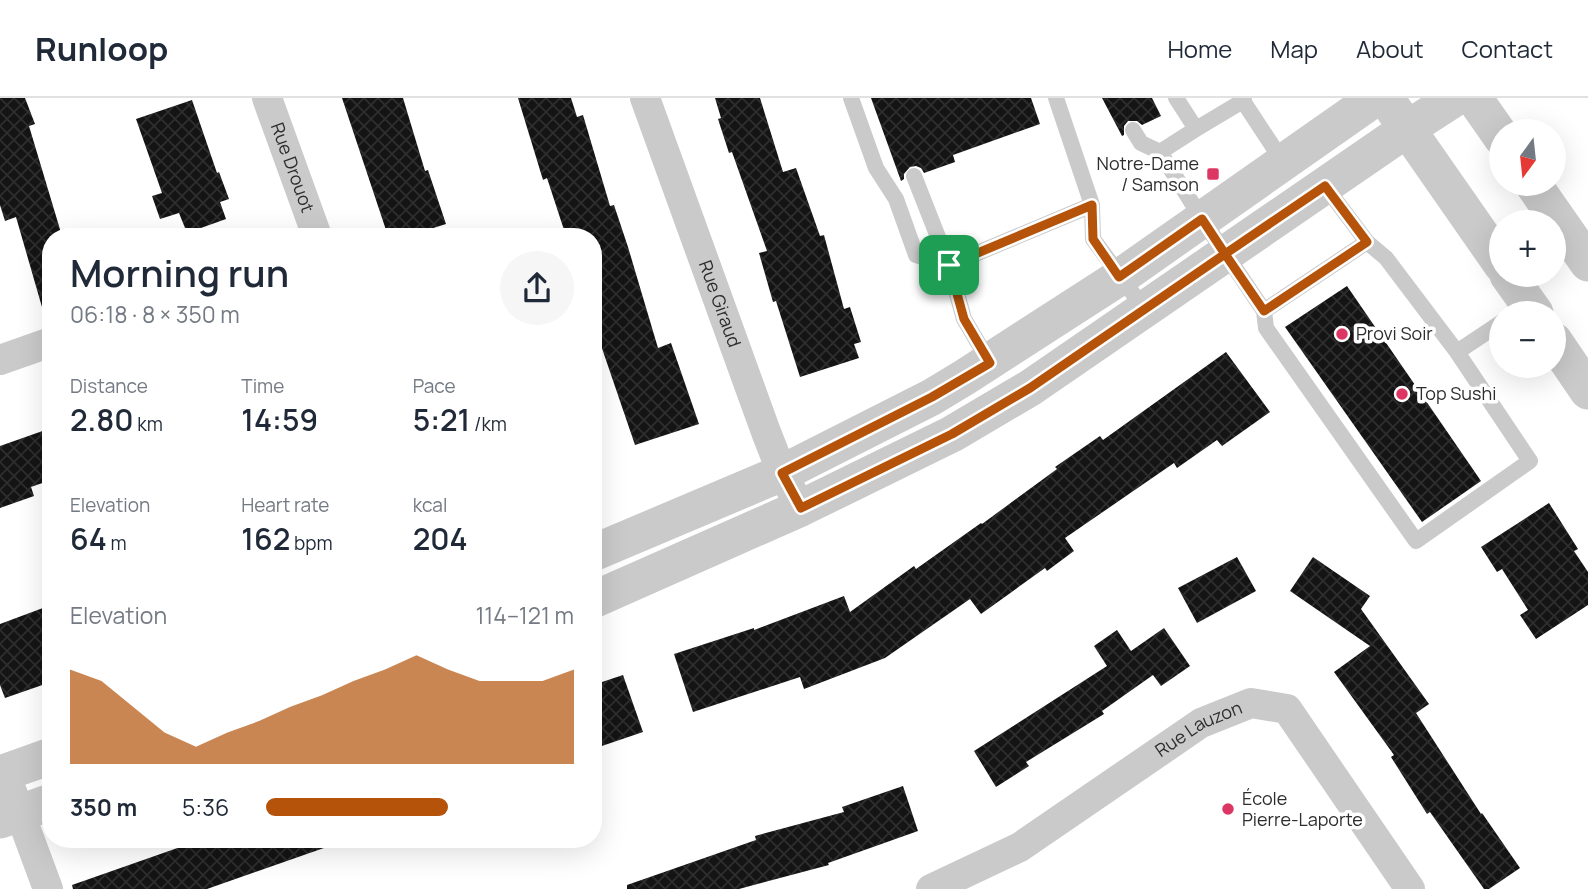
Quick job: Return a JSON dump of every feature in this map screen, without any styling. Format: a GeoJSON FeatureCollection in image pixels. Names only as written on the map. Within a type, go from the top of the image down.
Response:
{"type":"FeatureCollection","features":[{"type":"Feature","properties":{"kind":"street","name":"Rue Drouot"},"geometry":{"type":"LineString","coordinates":[[267,98],[314,228]]}},
{"type":"Feature","properties":{"kind":"street","name":"Rue Giraud"},"geometry":{"type":"LineString","coordinates":[[645,98],[782,473],[801,508]]}},
{"type":"Feature","properties":{"kind":"street"},"geometry":{"type":"LineString","coordinates":[[602,549],[782,473],[932,397],[990,363],[1119,277],[1374,98]]}},
{"type":"Feature","properties":{"kind":"street"},"geometry":{"type":"LineString","coordinates":[[1385,98],[1489,246]]}},
{"type":"Feature","properties":{"kind":"street"},"geometry":{"type":"LineString","coordinates":[[602,596],[801,508],[952,434],[1030,388],[1455,98]]}},
{"type":"Feature","properties":{"kind":"street"},"geometry":{"type":"LineString","coordinates":[[1474,98],[1489,119]]}},
{"type":"Feature","properties":{"kind":"street"},"geometry":{"type":"LineString","coordinates":[[1541,196],[1588,263]]}},
{"type":"Feature","properties":{"kind":"street"},"geometry":{"type":"LineString","coordinates":[[0,360],[42,345]]}},
{"type":"Feature","properties":{"kind":"street"},"geometry":{"type":"LineString","coordinates":[[1566,359],[1588,391]]}},
{"type":"Feature","properties":{"kind":"street","name":"Rue Lauzon"},"geometry":{"type":"LineString","coordinates":[[931,889],[1020,847],[1200,723],[1251,703],[1287,709],[1410,889]]}},
{"type":"Feature","properties":{"kind":"street"},"geometry":{"type":"LineString","coordinates":[[42,759],[2,774],[23,812],[48,889]]}},
{"type":"Feature","properties":{"kind":"lane"},"geometry":{"type":"LineString","coordinates":[[851,98],[876,168],[896,199],[916,255],[949,265],[1092,205]]}},
{"type":"Feature","properties":{"kind":"lane"},"geometry":{"type":"LineString","coordinates":[[1056,98],[1092,205],[1093,239],[1145,310]]}},
{"type":"Feature","properties":{"kind":"lane"},"geometry":{"type":"LineString","coordinates":[[1176,98],[1196,129]]}},
{"type":"Feature","properties":{"kind":"lane"},"geometry":{"type":"LineString","coordinates":[[1160,152],[1244,99],[1283,162]]}},
{"type":"Feature","properties":{"kind":"lane"},"geometry":{"type":"LineString","coordinates":[[1133,130],[1141,144],[1160,152],[1264,311],[1266,328],[1416,541],[1530,461],[1457,352],[1386,258],[1367,242],[1325,186]]}},
{"type":"Feature","properties":{"kind":"lane"},"geometry":{"type":"LineString","coordinates":[[914,176],[949,265],[964,319],[990,363]]}},
{"type":"Feature","properties":{"kind":"lane"},"geometry":{"type":"LineString","coordinates":[[1264,311],[1367,242]]}},
{"type":"Feature","properties":{"kind":"lane"},"geometry":{"type":"LineString","coordinates":[[1457,352],[1489,327]]}},
{"type":"Feature","properties":{"kind":"building"},"geometry":{"type":"Polygon","coordinates":[[[0,98],[25,98],[35,124],[29,126],[60,228],[42,228],[42,307],[16,217],[5,221],[0,205],[0,98]]]}},
{"type":"Feature","properties":{"kind":"building"},"geometry":{"type":"Polygon","coordinates":[[[342,98],[403,98],[425,171],[428,170],[446,224],[433,228],[385,228],[342,98]]]}},
{"type":"Feature","properties":{"kind":"building"},"geometry":{"type":"Polygon","coordinates":[[[518,98],[571,98],[577,117],[583,115],[610,206],[614,205],[628,247],[658,348],[671,343],[699,424],[635,445],[602,348],[602,228],[563,228],[547,178],[543,180],[518,98]]]}},
{"type":"Feature","properties":{"kind":"building"},"geometry":{"type":"Polygon","coordinates":[[[715,98],[760,98],[783,172],[796,168],[820,236],[824,235],[844,309],[850,307],[861,342],[854,344],[859,358],[800,377],[759,253],[767,251],[732,152],[729,153],[718,119],[721,118],[715,98]]]}},
{"type":"Feature","properties":{"kind":"building"},"geometry":{"type":"Polygon","coordinates":[[[871,98],[1031,98],[1040,124],[953,155],[955,162],[924,173],[921,168],[910,167],[901,181],[871,98]]]}},
{"type":"Feature","properties":{"kind":"building"},"geometry":{"type":"Polygon","coordinates":[[[1102,98],[1152,98],[1161,116],[1142,125],[1137,121],[1128,121],[1122,136],[1102,98]]]}},
{"type":"Feature","properties":{"kind":"building"},"geometry":{"type":"Polygon","coordinates":[[[192,100],[217,173],[219,172],[229,199],[220,202],[226,219],[201,228],[185,228],[179,213],[160,219],[152,196],[162,193],[136,119],[192,100]]]}},
{"type":"Feature","properties":{"kind":"building"},"geometry":{"type":"Polygon","coordinates":[[[1347,286],[1481,481],[1422,522],[1285,327],[1347,286]]]}},
{"type":"Feature","properties":{"kind":"building"},"geometry":{"type":"Polygon","coordinates":[[[1226,352],[1270,412],[1222,446],[1217,440],[1177,468],[1174,463],[1065,538],[1074,551],[1047,571],[1045,568],[981,614],[970,599],[885,658],[804,689],[800,677],[693,712],[674,654],[754,630],[844,596],[850,612],[914,566],[916,569],[982,524],[1057,469],[1055,467],[1100,436],[1103,440],[1226,352]]]}},
{"type":"Feature","properties":{"kind":"building"},"geometry":{"type":"Polygon","coordinates":[[[42,431],[42,483],[31,487],[34,496],[0,508],[0,446],[42,431]]]}},
{"type":"Feature","properties":{"kind":"building"},"geometry":{"type":"Polygon","coordinates":[[[1549,503],[1578,549],[1574,551],[1588,572],[1588,605],[1536,639],[1520,615],[1528,610],[1502,569],[1497,572],[1481,547],[1549,503]]]}},
{"type":"Feature","properties":{"kind":"building"},"geometry":{"type":"Polygon","coordinates":[[[1237,557],[1256,591],[1197,623],[1178,588],[1237,557]]]}},
{"type":"Feature","properties":{"kind":"building"},"geometry":{"type":"Polygon","coordinates":[[[1313,557],[1370,596],[1361,609],[1429,704],[1416,713],[1481,814],[1520,868],[1489,889],[1484,889],[1430,812],[1427,814],[1391,757],[1394,755],[1334,672],[1370,646],[1290,591],[1313,557]]]}},
{"type":"Feature","properties":{"kind":"building"},"geometry":{"type":"Polygon","coordinates":[[[42,608],[42,685],[5,698],[0,685],[0,624],[42,608]]]}},
{"type":"Feature","properties":{"kind":"building"},"geometry":{"type":"Polygon","coordinates":[[[1164,628],[1190,666],[1161,686],[1153,675],[1102,711],[1104,714],[1026,762],[1029,766],[996,787],[974,751],[1107,666],[1094,646],[1117,630],[1131,651],[1164,628]]]}},
{"type":"Feature","properties":{"kind":"building"},"geometry":{"type":"Polygon","coordinates":[[[623,675],[643,732],[602,746],[602,682],[623,675]]]}},
{"type":"Feature","properties":{"kind":"building"},"geometry":{"type":"Polygon","coordinates":[[[903,786],[918,831],[828,863],[829,865],[739,889],[627,889],[627,885],[756,840],[755,836],[844,812],[842,807],[903,786]]]}},
{"type":"Feature","properties":{"kind":"building"},"geometry":{"type":"Polygon","coordinates":[[[177,848],[324,848],[207,889],[73,889],[72,885],[177,848]]]}},
{"type":"Feature","properties":{"kind":"place","name":"Notre-Dame / Samson"},"geometry":{"type":"Point","coordinates":[1213,174]}},
{"type":"Feature","properties":{"kind":"place","name":"Provi Soir"},"geometry":{"type":"Point","coordinates":[1342,334]}},
{"type":"Feature","properties":{"kind":"place","name":"Top Sushi"},"geometry":{"type":"Point","coordinates":[1402,394]}},
{"type":"Feature","properties":{"kind":"place","name":"École Pierre-Laporte"},"geometry":{"type":"Point","coordinates":[1228,809]}},
{"type":"Feature","properties":{"kind":"route"},"geometry":{"type":"LineString","coordinates":[[949,265],[964,319],[990,363],[932,397],[782,473],[801,508],[952,434],[1030,388],[1225,254],[1264,311],[1367,242],[1325,186],[1225,254],[1202,219],[1119,277],[1093,239],[1092,205],[949,265]]}}]}
